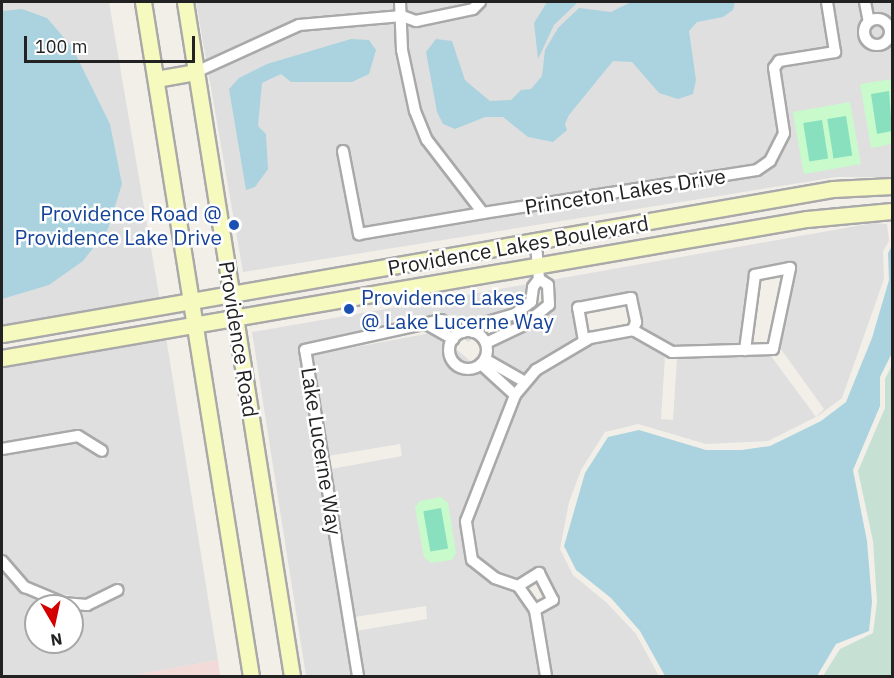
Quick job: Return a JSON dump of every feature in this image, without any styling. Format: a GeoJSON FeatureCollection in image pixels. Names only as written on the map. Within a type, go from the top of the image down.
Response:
{"type":"FeatureCollection","features":[{"type":"Feature","properties":{"kind":"street","name":"Providence Road"},"geometry":{"type":"LineString","coordinates":[[143,2],[251,676]]}},
{"type":"Feature","properties":{"kind":"street","name":"Providence Road"},"geometry":{"type":"LineString","coordinates":[[184,2],[292,676]]}},
{"type":"Feature","properties":{"kind":"street"},"geometry":{"type":"LineString","coordinates":[[343,151],[359,234],[483,213],[423,130],[407,83],[400,2]]}},
{"type":"Feature","properties":{"kind":"street"},"geometry":{"type":"LineString","coordinates":[[156,79],[196,72],[299,26],[402,16],[416,21],[473,9],[480,2]]}},
{"type":"Feature","properties":{"kind":"street","name":"Princeton Lakes Drive"},"geometry":{"type":"LineString","coordinates":[[483,213],[757,170],[770,161],[784,133],[774,68],[779,61],[835,52],[827,2]]}},
{"type":"Feature","properties":{"kind":"street"},"geometry":{"type":"LineString","coordinates":[[865,2],[869,22]]}},
{"type":"Feature","properties":{"kind":"street","name":"Providence Lakes Boulevard"},"geometry":{"type":"LineString","coordinates":[[2,334],[833,189],[892,186]]}},
{"type":"Feature","properties":{"kind":"street","name":"Providence Lakes Boulevard"},"geometry":{"type":"LineString","coordinates":[[2,358],[539,272],[807,219],[892,211]]}},
{"type":"Feature","properties":{"kind":"street"},"geometry":{"type":"LineString","coordinates":[[525,382],[483,361],[464,368],[453,362],[449,350],[453,339],[484,322],[515,314],[531,302],[539,272],[536,242]]}},
{"type":"Feature","properties":{"kind":"street"},"geometry":{"type":"LineString","coordinates":[[546,676],[535,610],[518,586],[495,578],[472,560],[466,521],[515,395],[536,370],[584,341],[633,330],[672,352],[745,350],[773,349],[790,268],[755,275],[745,350]]}},
{"type":"Feature","properties":{"kind":"street"},"geometry":{"type":"LineString","coordinates":[[486,343],[524,326],[549,305],[548,285],[539,272]]}},
{"type":"Feature","properties":{"kind":"street"},"geometry":{"type":"LineString","coordinates":[[584,341],[579,308],[631,298],[636,322],[633,330]]}},
{"type":"Feature","properties":{"kind":"street","name":"Lake Lucerne Way"},"geometry":{"type":"LineString","coordinates":[[358,676],[305,350],[428,325],[441,320],[468,332]]}},
{"type":"Feature","properties":{"kind":"street"},"geometry":{"type":"LineString","coordinates":[[428,325],[453,339]]}},
{"type":"Feature","properties":{"kind":"street"},"geometry":{"type":"LineString","coordinates":[[468,332],[486,343]]}},
{"type":"Feature","properties":{"kind":"street"},"geometry":{"type":"LineString","coordinates":[[483,361],[486,343]]}},
{"type":"Feature","properties":{"kind":"street"},"geometry":{"type":"LineString","coordinates":[[483,361],[515,395]]}},
{"type":"Feature","properties":{"kind":"street"},"geometry":{"type":"LineString","coordinates":[[2,449],[78,436],[102,451]]}},
{"type":"Feature","properties":{"kind":"street"},"geometry":{"type":"LineString","coordinates":[[2,561],[25,587],[63,603],[87,605],[118,590]]}},
{"type":"Feature","properties":{"kind":"street"},"geometry":{"type":"LineString","coordinates":[[518,586],[539,573],[554,600],[535,610]]}},
{"type":"Feature","properties":{"kind":"street"},"geometry":{"type":"LineString","coordinates":[[287,676],[292,676]]}},
{"type":"Feature","properties":{"kind":"shaded area"},"geometry":{"type":"Polygon","coordinates":[[[2,2],[109,2],[160,301],[2,327],[2,2]]]}},
{"type":"Feature","properties":{"kind":"shaded area"},"geometry":{"type":"Polygon","coordinates":[[[196,2],[892,2],[892,177],[837,177],[243,272],[196,2]]]}},
{"type":"Feature","properties":{"kind":"shaded area"},"geometry":{"type":"Polygon","coordinates":[[[873,223],[887,224],[889,241],[883,251],[884,279],[842,398],[816,417],[824,409],[780,348],[795,270],[788,262],[754,269],[750,274],[740,343],[673,345],[641,327],[636,297],[629,292],[577,301],[573,309],[578,338],[533,364],[516,383],[479,351],[544,309],[545,281],[873,223]]]}},
{"type":"Feature","properties":{"kind":"shaded area"},"geometry":{"type":"Polygon","coordinates":[[[534,283],[535,300],[468,342],[444,323],[430,320],[304,343],[300,350],[352,676],[306,676],[252,332],[534,283]]]}},
{"type":"Feature","properties":{"kind":"shaded area"},"geometry":{"type":"Polygon","coordinates":[[[431,333],[439,335],[509,393],[460,522],[469,565],[492,583],[514,591],[530,613],[540,676],[364,676],[356,631],[427,619],[426,606],[354,617],[331,469],[402,456],[400,444],[328,456],[312,355],[431,333]]]}},
{"type":"Feature","properties":{"kind":"shaded area"},"geometry":{"type":"Polygon","coordinates":[[[166,337],[218,660],[130,676],[7,676],[2,674],[2,571],[25,594],[24,654],[84,654],[84,611],[89,611],[126,593],[121,581],[85,598],[84,594],[45,591],[29,582],[2,552],[2,456],[77,443],[104,460],[109,448],[77,430],[2,442],[2,365],[166,337]]]}},
{"type":"Feature","properties":{"kind":"shaded area"},"geometry":{"type":"Polygon","coordinates":[[[633,337],[665,356],[661,419],[673,420],[677,358],[771,356],[816,417],[768,441],[706,444],[638,424],[605,432],[581,470],[569,502],[560,549],[573,575],[607,603],[636,634],[659,676],[552,676],[542,614],[556,606],[558,597],[544,570],[536,567],[517,578],[497,572],[478,556],[472,522],[521,395],[540,375],[591,345],[633,337]]]}},
{"type":"Feature","properties":{"kind":"shaded area"},"geometry":{"type":"Polygon","coordinates":[[[218,660],[220,676],[130,676],[218,660]]]}},
{"type":"Feature","properties":{"kind":"green space"},"geometry":{"type":"Polygon","coordinates":[[[892,79],[892,144],[871,148],[860,84],[892,79]]]}},
{"type":"Feature","properties":{"kind":"green space"},"geometry":{"type":"Polygon","coordinates":[[[889,91],[892,131],[877,134],[871,94],[889,91]]]}},
{"type":"Feature","properties":{"kind":"green space"},"geometry":{"type":"Polygon","coordinates":[[[850,102],[861,164],[804,174],[793,112],[850,102]]]}},
{"type":"Feature","properties":{"kind":"green space"},"geometry":{"type":"Polygon","coordinates":[[[846,116],[852,156],[833,158],[827,119],[846,116]]]}},
{"type":"Feature","properties":{"kind":"green space"},"geometry":{"type":"Polygon","coordinates":[[[822,120],[828,159],[809,161],[803,123],[822,120]]]}},
{"type":"Feature","properties":{"kind":"green space"},"geometry":{"type":"Polygon","coordinates":[[[892,365],[892,676],[823,676],[840,649],[873,633],[877,602],[873,541],[858,471],[885,408],[885,379],[892,365]]]}},
{"type":"Feature","properties":{"kind":"green space"},"geometry":{"type":"Polygon","coordinates":[[[441,497],[448,503],[456,553],[452,560],[431,563],[424,557],[415,507],[420,501],[441,497]]]}},
{"type":"Feature","properties":{"kind":"green space"},"geometry":{"type":"Polygon","coordinates":[[[441,508],[448,548],[430,552],[423,511],[441,508]]]}},
{"type":"Feature","properties":{"kind":"water"},"geometry":{"type":"Polygon","coordinates":[[[547,2],[593,2],[577,3],[554,25],[538,59],[534,23],[547,2]]]}},
{"type":"Feature","properties":{"kind":"water"},"geometry":{"type":"Polygon","coordinates":[[[631,2],[735,2],[733,10],[723,17],[697,22],[689,31],[696,80],[693,94],[678,99],[659,93],[632,62],[613,61],[569,115],[565,124],[567,130],[553,142],[528,137],[503,117],[485,117],[455,129],[443,124],[437,112],[426,52],[436,39],[452,41],[465,80],[490,101],[511,100],[521,90],[531,89],[542,76],[545,50],[558,28],[579,8],[611,12],[631,2]]]}},
{"type":"Feature","properties":{"kind":"water"},"geometry":{"type":"Polygon","coordinates":[[[22,9],[47,18],[72,47],[110,124],[122,184],[108,229],[83,261],[49,285],[2,299],[2,11],[22,9]]]}},
{"type":"Feature","properties":{"kind":"water"},"geometry":{"type":"Polygon","coordinates":[[[351,39],[369,40],[376,50],[369,74],[352,82],[291,82],[281,74],[262,83],[258,126],[266,134],[268,169],[255,187],[246,190],[229,89],[239,78],[267,64],[351,39]]]}},
{"type":"Feature","properties":{"kind":"water"},"geometry":{"type":"Polygon","coordinates":[[[892,246],[892,353],[880,377],[880,406],[853,470],[867,541],[872,602],[869,631],[836,644],[817,676],[665,676],[640,631],[611,598],[576,570],[564,546],[585,473],[608,437],[639,430],[706,450],[742,450],[770,446],[821,421],[846,402],[872,338],[889,280],[888,253],[892,246]]]}},
{"type":"Feature","properties":{"kind":"place","name":"Providence Road @ Providence Lake Drive"},"geometry":{"type":"Point","coordinates":[234,225]}},
{"type":"Feature","properties":{"kind":"place","name":"Providence Lakes @ Lake Lucerne Way"},"geometry":{"type":"Point","coordinates":[349,309]}}]}
